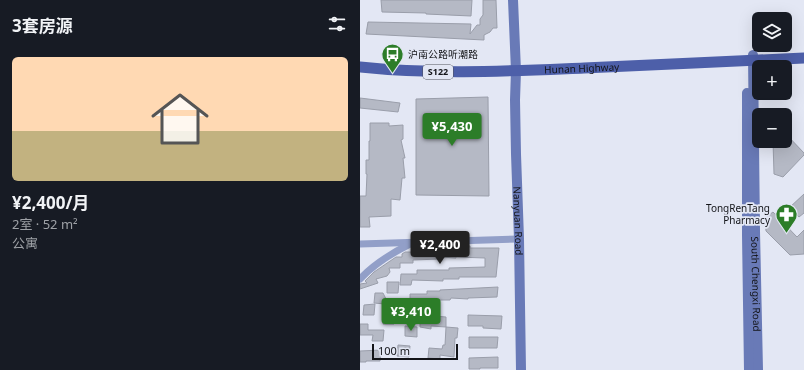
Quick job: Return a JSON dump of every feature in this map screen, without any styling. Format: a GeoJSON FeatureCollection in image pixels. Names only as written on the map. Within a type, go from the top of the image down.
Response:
{"type":"FeatureCollection","features":[{"type":"Feature","properties":{"kind":"main road","name":"Nanyuan Road"},"geometry":{"type":"LineString","coordinates":[[512,0],[516,68],[515,100],[521,370]]}},
{"type":"Feature","properties":{"kind":"main road","name":"Hunan Highway"},"geometry":{"type":"LineString","coordinates":[[750,58],[804,52]]}},
{"type":"Feature","properties":{"kind":"main road","name":"Hunan Highway"},"geometry":{"type":"LineString","coordinates":[[360,68],[470,72],[516,68],[642,62],[750,58],[804,58]]}},
{"type":"Feature","properties":{"kind":"main road","name":"South Chengxi Road"},"geometry":{"type":"LineString","coordinates":[[749,370],[747,235],[750,58]]}},
{"type":"Feature","properties":{"kind":"main road","name":"South Chengxi Road"},"geometry":{"type":"LineString","coordinates":[[750,58],[758,370]]}},
{"type":"Feature","properties":{"kind":"main road","name":"Hunan Highway"},"geometry":{"type":"LineString","coordinates":[[360,62],[421,66],[516,68]]}},
{"type":"Feature","properties":{"kind":"street"},"geometry":{"type":"LineString","coordinates":[[360,244],[519,238]]}},
{"type":"Feature","properties":{"kind":"street"},"geometry":{"type":"LineString","coordinates":[[360,279],[384,259],[412,243]]}},
{"type":"Feature","properties":{"kind":"building"},"geometry":{"type":"Polygon","coordinates":[[[381,0],[472,0],[471,16],[382,12],[381,0]]]}},
{"type":"Feature","properties":{"kind":"building"},"geometry":{"type":"Polygon","coordinates":[[[483,0],[496,0],[497,28],[493,28],[490,32],[484,35],[484,40],[366,34],[368,22],[471,24],[470,34],[477,25],[480,25],[480,19],[483,15],[483,0]]]}},
{"type":"Feature","properties":{"kind":"building"},"geometry":{"type":"Polygon","coordinates":[[[488,97],[489,196],[416,195],[416,99],[488,97]]]}},
{"type":"Feature","properties":{"kind":"building"},"geometry":{"type":"Polygon","coordinates":[[[360,98],[400,103],[398,112],[360,108],[360,98]]]}},
{"type":"Feature","properties":{"kind":"building"},"geometry":{"type":"Polygon","coordinates":[[[370,123],[389,123],[389,126],[403,125],[403,139],[401,140],[405,158],[403,158],[405,178],[402,178],[400,200],[391,199],[391,216],[369,217],[370,227],[360,227],[360,196],[366,196],[366,160],[369,160],[370,123]]]}},
{"type":"Feature","properties":{"kind":"building"},"geometry":{"type":"Polygon","coordinates":[[[792,140],[804,153],[804,155],[783,177],[774,174],[773,148],[792,148],[792,140]]]}},
{"type":"Feature","properties":{"kind":"building"},"geometry":{"type":"Polygon","coordinates":[[[804,194],[804,213],[799,217],[789,208],[804,194]]]}},
{"type":"Feature","properties":{"kind":"building"},"geometry":{"type":"Polygon","coordinates":[[[773,212],[797,237],[804,230],[804,254],[790,255],[766,231],[765,218],[773,212]]]}},
{"type":"Feature","properties":{"kind":"building"},"geometry":{"type":"Polygon","coordinates":[[[470,246],[470,248],[499,248],[496,277],[459,277],[459,279],[443,279],[443,281],[412,280],[411,285],[400,285],[401,274],[417,274],[417,270],[449,270],[449,268],[485,267],[485,258],[441,257],[440,259],[413,260],[413,263],[400,263],[400,268],[389,268],[390,272],[387,276],[376,279],[378,283],[360,289],[360,284],[367,283],[365,281],[374,272],[396,257],[402,257],[402,254],[405,252],[417,252],[417,249],[470,246]]]}},
{"type":"Feature","properties":{"kind":"building"},"geometry":{"type":"Polygon","coordinates":[[[387,282],[399,282],[398,293],[387,293],[387,282]]]}},
{"type":"Feature","properties":{"kind":"building"},"geometry":{"type":"Polygon","coordinates":[[[498,287],[497,297],[468,299],[451,298],[450,300],[437,300],[437,302],[421,301],[421,305],[410,305],[410,294],[427,294],[427,291],[498,287]]]}},
{"type":"Feature","properties":{"kind":"building"},"geometry":{"type":"Polygon","coordinates":[[[375,293],[383,293],[386,299],[385,304],[374,303],[375,293]]]}},
{"type":"Feature","properties":{"kind":"building"},"geometry":{"type":"Polygon","coordinates":[[[406,301],[405,312],[394,312],[395,302],[406,301]]]}},
{"type":"Feature","properties":{"kind":"building"},"geometry":{"type":"Polygon","coordinates":[[[375,304],[374,315],[363,315],[364,305],[375,304]]]}},
{"type":"Feature","properties":{"kind":"building"},"geometry":{"type":"Polygon","coordinates":[[[395,313],[394,324],[383,324],[384,314],[395,313]]]}},
{"type":"Feature","properties":{"kind":"building"},"geometry":{"type":"Polygon","coordinates":[[[468,315],[502,316],[501,329],[483,328],[483,326],[468,326],[468,315]]]}},
{"type":"Feature","properties":{"kind":"building"},"geometry":{"type":"Polygon","coordinates":[[[434,316],[446,317],[446,327],[431,326],[431,329],[420,327],[420,317],[434,318],[434,316]]]}},
{"type":"Feature","properties":{"kind":"building"},"geometry":{"type":"Polygon","coordinates":[[[360,324],[368,324],[368,330],[384,330],[383,341],[372,341],[373,335],[360,335],[360,324]]]}},
{"type":"Feature","properties":{"kind":"building"},"geometry":{"type":"Polygon","coordinates":[[[405,326],[417,327],[417,337],[405,336],[405,326]]]}},
{"type":"Feature","properties":{"kind":"building"},"geometry":{"type":"Polygon","coordinates":[[[446,327],[458,328],[457,338],[455,338],[454,357],[440,355],[440,359],[428,358],[429,348],[442,349],[443,345],[445,345],[446,327]]]}},
{"type":"Feature","properties":{"kind":"building"},"geometry":{"type":"Polygon","coordinates":[[[469,337],[498,337],[497,348],[469,348],[469,337]]]}},
{"type":"Feature","properties":{"kind":"building"},"geometry":{"type":"Polygon","coordinates":[[[398,345],[410,346],[409,357],[397,356],[398,345]]]}},
{"type":"Feature","properties":{"kind":"building"},"geometry":{"type":"Polygon","coordinates":[[[381,350],[380,361],[360,362],[360,351],[381,350]]]}},
{"type":"Feature","properties":{"kind":"building"},"geometry":{"type":"Polygon","coordinates":[[[498,357],[498,368],[469,369],[469,358],[498,357]]]}},
{"type":"Feature","properties":{"kind":"place","name":"沪南公路听潮路"},"geometry":{"type":"Point","coordinates":[392,74]}},
{"type":"Feature","properties":{"kind":"place","name":"TongRenTang Pharmacy"},"geometry":{"type":"Point","coordinates":[786,234]}}]}
